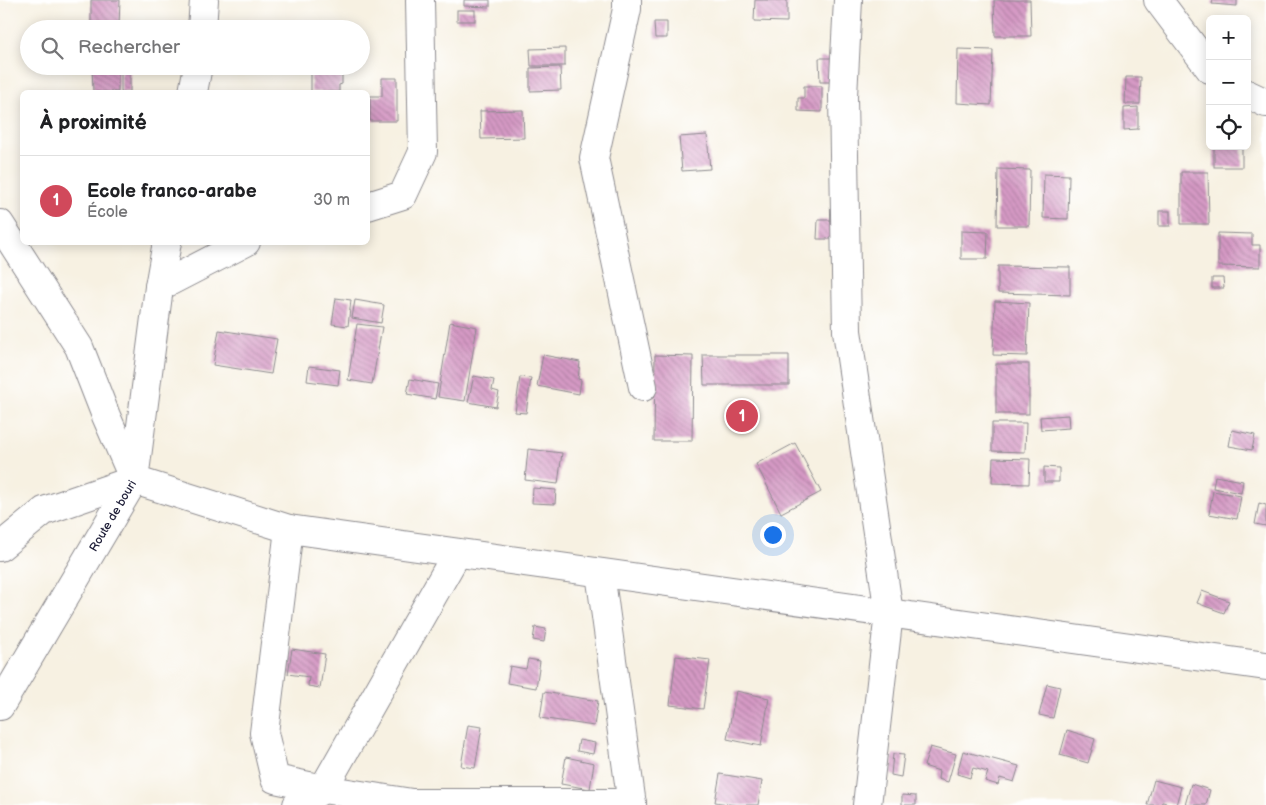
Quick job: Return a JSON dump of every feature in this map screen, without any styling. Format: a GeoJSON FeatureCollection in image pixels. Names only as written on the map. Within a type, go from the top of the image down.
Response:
{"type":"FeatureCollection","features":[{"type":"Feature","properties":{"kind":"street"},"geometry":{"type":"LineString","coordinates":[[203,20],[204,0]]}},
{"type":"Feature","properties":{"kind":"street"},"geometry":{"type":"LineString","coordinates":[[370,205],[403,195],[423,152],[420,0]]}},
{"type":"Feature","properties":{"kind":"street"},"geometry":{"type":"LineString","coordinates":[[627,0],[627,10],[594,158],[643,388]]}},
{"type":"Feature","properties":{"kind":"street"},"geometry":{"type":"LineString","coordinates":[[848,0],[844,96],[847,331],[889,613],[867,805]]}},
{"type":"Feature","properties":{"kind":"street"},"geometry":{"type":"LineString","coordinates":[[1158,0],[1206,64]]}},
{"type":"Feature","properties":{"kind":"street"},"geometry":{"type":"LineString","coordinates":[[193,90],[196,75]]}},
{"type":"Feature","properties":{"kind":"street"},"geometry":{"type":"LineString","coordinates":[[1251,96],[1266,103]]}},
{"type":"Feature","properties":{"kind":"street"},"geometry":{"type":"LineString","coordinates":[[0,224],[79,347],[134,480]]}},
{"type":"Feature","properties":{"kind":"street","name":"Route de bouri"},"geometry":{"type":"LineString","coordinates":[[0,706],[134,480],[159,287],[166,245]]}},
{"type":"Feature","properties":{"kind":"street"},"geometry":{"type":"LineString","coordinates":[[159,287],[240,245]]}},
{"type":"Feature","properties":{"kind":"street"},"geometry":{"type":"LineString","coordinates":[[0,547],[44,510],[134,480],[289,529],[1266,666]]}},
{"type":"Feature","properties":{"kind":"street"},"geometry":{"type":"LineString","coordinates":[[289,529],[264,733],[275,779],[412,804],[632,804],[600,573]]}},
{"type":"Feature","properties":{"kind":"street"},"geometry":{"type":"LineString","coordinates":[[297,805],[323,789],[457,553]]}},
{"type":"Feature","properties":{"kind":"building"},"geometry":{"type":"Polygon","coordinates":[[[91,0],[120,0],[119,20],[91,20],[91,0]]]}},
{"type":"Feature","properties":{"kind":"building"},"geometry":{"type":"Polygon","coordinates":[[[464,0],[490,0],[490,7],[464,6],[464,0]]]}},
{"type":"Feature","properties":{"kind":"building"},"geometry":{"type":"Polygon","coordinates":[[[755,0],[787,0],[787,22],[754,21],[755,0]]]}},
{"type":"Feature","properties":{"kind":"building"},"geometry":{"type":"Polygon","coordinates":[[[994,0],[1030,0],[1031,36],[995,36],[994,0]]]}},
{"type":"Feature","properties":{"kind":"building"},"geometry":{"type":"Polygon","coordinates":[[[1213,0],[1237,0],[1237,6],[1212,4],[1213,0]]]}},
{"type":"Feature","properties":{"kind":"building"},"geometry":{"type":"Polygon","coordinates":[[[457,10],[475,10],[475,21],[457,21],[457,10]]]}},
{"type":"Feature","properties":{"kind":"building"},"geometry":{"type":"Polygon","coordinates":[[[654,22],[667,22],[667,38],[655,38],[654,22]]]}},
{"type":"Feature","properties":{"kind":"building"},"geometry":{"type":"Polygon","coordinates":[[[565,48],[565,66],[531,66],[530,49],[565,48]]]}},
{"type":"Feature","properties":{"kind":"building"},"geometry":{"type":"Polygon","coordinates":[[[958,49],[993,50],[991,105],[957,103],[958,49]]]}},
{"type":"Feature","properties":{"kind":"building"},"geometry":{"type":"Polygon","coordinates":[[[819,58],[831,58],[832,82],[820,82],[819,58]]]}},
{"type":"Feature","properties":{"kind":"building"},"geometry":{"type":"Polygon","coordinates":[[[560,67],[561,90],[530,91],[530,68],[560,67]]]}},
{"type":"Feature","properties":{"kind":"building"},"geometry":{"type":"Polygon","coordinates":[[[92,75],[118,75],[118,90],[93,90],[92,75]]]}},
{"type":"Feature","properties":{"kind":"building"},"geometry":{"type":"Polygon","coordinates":[[[121,75],[130,75],[130,90],[121,90],[121,75]]]}},
{"type":"Feature","properties":{"kind":"building"},"geometry":{"type":"Polygon","coordinates":[[[311,75],[342,75],[342,84],[339,85],[339,90],[311,90],[311,75]]]}},
{"type":"Feature","properties":{"kind":"building"},"geometry":{"type":"Polygon","coordinates":[[[1126,77],[1141,77],[1140,104],[1125,104],[1126,77]]]}},
{"type":"Feature","properties":{"kind":"building"},"geometry":{"type":"Polygon","coordinates":[[[382,78],[397,78],[397,121],[370,121],[370,96],[382,96],[382,78]]]}},
{"type":"Feature","properties":{"kind":"building"},"geometry":{"type":"Polygon","coordinates":[[[804,86],[822,86],[822,112],[798,111],[798,98],[804,98],[804,86]]]}},
{"type":"Feature","properties":{"kind":"building"},"geometry":{"type":"Polygon","coordinates":[[[1138,107],[1138,129],[1124,130],[1124,108],[1138,107]]]}},
{"type":"Feature","properties":{"kind":"building"},"geometry":{"type":"Polygon","coordinates":[[[523,110],[524,138],[481,139],[480,111],[523,110]]]}},
{"type":"Feature","properties":{"kind":"building"},"geometry":{"type":"Polygon","coordinates":[[[707,135],[710,169],[682,171],[679,137],[707,135]]]}},
{"type":"Feature","properties":{"kind":"building"},"geometry":{"type":"Polygon","coordinates":[[[1214,150],[1242,150],[1242,167],[1214,167],[1214,150]]]}},
{"type":"Feature","properties":{"kind":"building"},"geometry":{"type":"Polygon","coordinates":[[[998,169],[1030,170],[1029,226],[997,226],[998,169]]]}},
{"type":"Feature","properties":{"kind":"building"},"geometry":{"type":"Polygon","coordinates":[[[1181,172],[1208,172],[1209,224],[1181,224],[1181,172]]]}},
{"type":"Feature","properties":{"kind":"building"},"geometry":{"type":"Polygon","coordinates":[[[1044,174],[1069,175],[1068,219],[1043,218],[1044,174]]]}},
{"type":"Feature","properties":{"kind":"building"},"geometry":{"type":"Polygon","coordinates":[[[1159,211],[1170,211],[1170,226],[1159,226],[1159,211]]]}},
{"type":"Feature","properties":{"kind":"building"},"geometry":{"type":"Polygon","coordinates":[[[818,220],[834,220],[833,239],[817,239],[818,220]]]}},
{"type":"Feature","properties":{"kind":"building"},"geometry":{"type":"Polygon","coordinates":[[[961,231],[988,232],[987,259],[961,259],[961,231]]]}},
{"type":"Feature","properties":{"kind":"building"},"geometry":{"type":"Polygon","coordinates":[[[1218,233],[1252,234],[1252,245],[1260,245],[1260,267],[1218,266],[1218,233]]]}},
{"type":"Feature","properties":{"kind":"building"},"geometry":{"type":"Polygon","coordinates":[[[998,266],[1070,267],[1070,295],[998,293],[998,266]]]}},
{"type":"Feature","properties":{"kind":"building"},"geometry":{"type":"Polygon","coordinates":[[[1212,278],[1223,278],[1224,288],[1212,288],[1212,278]]]}},
{"type":"Feature","properties":{"kind":"building"},"geometry":{"type":"Polygon","coordinates":[[[336,298],[351,300],[348,326],[332,324],[336,298]]]}},
{"type":"Feature","properties":{"kind":"building"},"geometry":{"type":"Polygon","coordinates":[[[355,300],[384,305],[381,323],[352,318],[355,300]]]}},
{"type":"Feature","properties":{"kind":"building"},"geometry":{"type":"Polygon","coordinates":[[[995,301],[1029,303],[1027,356],[993,355],[995,301]]]}},
{"type":"Feature","properties":{"kind":"building"},"geometry":{"type":"Polygon","coordinates":[[[450,322],[477,327],[465,401],[438,397],[450,322]]]}},
{"type":"Feature","properties":{"kind":"building"},"geometry":{"type":"Polygon","coordinates":[[[357,324],[382,327],[372,384],[348,380],[357,324]]]}},
{"type":"Feature","properties":{"kind":"building"},"geometry":{"type":"Polygon","coordinates":[[[219,330],[277,339],[271,374],[213,365],[219,330]]]}},
{"type":"Feature","properties":{"kind":"building"},"geometry":{"type":"Polygon","coordinates":[[[543,355],[580,362],[578,379],[581,380],[579,394],[537,386],[543,355]]]}},
{"type":"Feature","properties":{"kind":"building"},"geometry":{"type":"Polygon","coordinates":[[[655,355],[693,356],[692,441],[654,441],[655,355]]]}},
{"type":"Feature","properties":{"kind":"building"},"geometry":{"type":"Polygon","coordinates":[[[703,355],[789,355],[789,385],[704,385],[703,355]]]}},
{"type":"Feature","properties":{"kind":"building"},"geometry":{"type":"Polygon","coordinates":[[[996,364],[1029,364],[1029,414],[996,414],[996,364]]]}},
{"type":"Feature","properties":{"kind":"building"},"geometry":{"type":"Polygon","coordinates":[[[309,366],[340,370],[338,385],[307,381],[309,366]]]}},
{"type":"Feature","properties":{"kind":"building"},"geometry":{"type":"Polygon","coordinates":[[[474,376],[494,380],[492,390],[499,392],[496,407],[468,402],[474,376]]]}},
{"type":"Feature","properties":{"kind":"building"},"geometry":{"type":"Polygon","coordinates":[[[520,377],[531,378],[526,413],[515,412],[520,377]]]}},
{"type":"Feature","properties":{"kind":"building"},"geometry":{"type":"Polygon","coordinates":[[[410,379],[438,384],[435,399],[407,394],[410,379]]]}},
{"type":"Feature","properties":{"kind":"building"},"geometry":{"type":"Polygon","coordinates":[[[1068,415],[1069,428],[1041,430],[1040,417],[1068,415]]]}},
{"type":"Feature","properties":{"kind":"building"},"geometry":{"type":"Polygon","coordinates":[[[992,423],[1026,423],[1025,452],[992,451],[992,423]]]}},
{"type":"Feature","properties":{"kind":"building"},"geometry":{"type":"Polygon","coordinates":[[[1232,430],[1255,435],[1252,450],[1229,446],[1232,430]]]}},
{"type":"Feature","properties":{"kind":"building"},"geometry":{"type":"Polygon","coordinates":[[[795,443],[821,492],[781,513],[756,464],[795,443]]]}},
{"type":"Feature","properties":{"kind":"building"},"geometry":{"type":"Polygon","coordinates":[[[528,449],[562,453],[558,484],[525,480],[528,449]]]}},
{"type":"Feature","properties":{"kind":"building"},"geometry":{"type":"Polygon","coordinates":[[[993,458],[1030,459],[1029,484],[992,483],[993,458]]]}},
{"type":"Feature","properties":{"kind":"building"},"geometry":{"type":"Polygon","coordinates":[[[1044,467],[1059,468],[1059,482],[1044,482],[1044,467]]]}},
{"type":"Feature","properties":{"kind":"building"},"geometry":{"type":"Polygon","coordinates":[[[1215,476],[1243,481],[1241,493],[1213,488],[1215,476]]]}},
{"type":"Feature","properties":{"kind":"building"},"geometry":{"type":"Polygon","coordinates":[[[533,488],[556,490],[555,504],[532,503],[533,488]]]}},
{"type":"Feature","properties":{"kind":"building"},"geometry":{"type":"Polygon","coordinates":[[[1213,491],[1241,496],[1237,519],[1209,514],[1213,491]]]}},
{"type":"Feature","properties":{"kind":"building"},"geometry":{"type":"Polygon","coordinates":[[[1259,503],[1266,505],[1266,526],[1255,524],[1259,503]]]}},
{"type":"Feature","properties":{"kind":"building"},"geometry":{"type":"Polygon","coordinates":[[[1202,591],[1229,601],[1224,613],[1197,603],[1202,591]]]}},
{"type":"Feature","properties":{"kind":"building"},"geometry":{"type":"Polygon","coordinates":[[[535,627],[546,629],[544,642],[533,640],[535,627]]]}},
{"type":"Feature","properties":{"kind":"building"},"geometry":{"type":"Polygon","coordinates":[[[292,649],[325,654],[320,688],[308,686],[309,677],[288,674],[292,649]]]}},
{"type":"Feature","properties":{"kind":"building"},"geometry":{"type":"Polygon","coordinates":[[[676,656],[710,660],[703,709],[670,705],[676,656]]]}},
{"type":"Feature","properties":{"kind":"building"},"geometry":{"type":"Polygon","coordinates":[[[528,659],[540,661],[536,688],[507,683],[510,666],[526,669],[528,659]]]}},
{"type":"Feature","properties":{"kind":"building"},"geometry":{"type":"Polygon","coordinates":[[[1047,684],[1060,687],[1053,718],[1039,715],[1047,684]]]}},
{"type":"Feature","properties":{"kind":"building"},"geometry":{"type":"Polygon","coordinates":[[[736,691],[769,698],[761,746],[727,739],[736,691]]]}},
{"type":"Feature","properties":{"kind":"building"},"geometry":{"type":"Polygon","coordinates":[[[544,692],[598,701],[594,726],[540,718],[544,692]]]}},
{"type":"Feature","properties":{"kind":"building"},"geometry":{"type":"Polygon","coordinates":[[[468,725],[482,727],[475,768],[461,766],[468,725]]]}},
{"type":"Feature","properties":{"kind":"building"},"geometry":{"type":"Polygon","coordinates":[[[1067,730],[1095,739],[1088,763],[1060,755],[1067,730]]]}},
{"type":"Feature","properties":{"kind":"building"},"geometry":{"type":"Polygon","coordinates":[[[579,740],[595,743],[593,754],[577,751],[579,740]]]}},
{"type":"Feature","properties":{"kind":"building"},"geometry":{"type":"Polygon","coordinates":[[[930,747],[956,754],[948,782],[938,779],[939,771],[924,766],[930,747]]]}},
{"type":"Feature","properties":{"kind":"building"},"geometry":{"type":"Polygon","coordinates":[[[963,751],[1019,766],[1014,782],[1000,778],[998,785],[985,781],[988,772],[973,768],[970,778],[957,774],[963,751]]]}},
{"type":"Feature","properties":{"kind":"building"},"geometry":{"type":"Polygon","coordinates":[[[893,754],[904,755],[901,777],[891,775],[893,754]]]}},
{"type":"Feature","properties":{"kind":"building"},"geometry":{"type":"Polygon","coordinates":[[[566,757],[594,763],[590,789],[561,784],[566,757]]]}},
{"type":"Feature","properties":{"kind":"building"},"geometry":{"type":"Polygon","coordinates":[[[720,774],[762,781],[758,805],[735,805],[715,802],[720,774]]]}},
{"type":"Feature","properties":{"kind":"building"},"geometry":{"type":"Polygon","coordinates":[[[1154,780],[1181,787],[1176,805],[1162,802],[1161,805],[1147,805],[1154,780]]]}},
{"type":"Feature","properties":{"kind":"building"},"geometry":{"type":"Polygon","coordinates":[[[1191,784],[1210,790],[1206,805],[1185,805],[1191,784]]]}},
{"type":"Feature","properties":{"kind":"building"},"geometry":{"type":"Polygon","coordinates":[[[902,795],[916,796],[916,805],[902,805],[902,795]]]}},
{"type":"Feature","properties":{"kind":"place","name":"Ecole franco-arabe"},"geometry":{"type":"Point","coordinates":[742,416]}}]}
